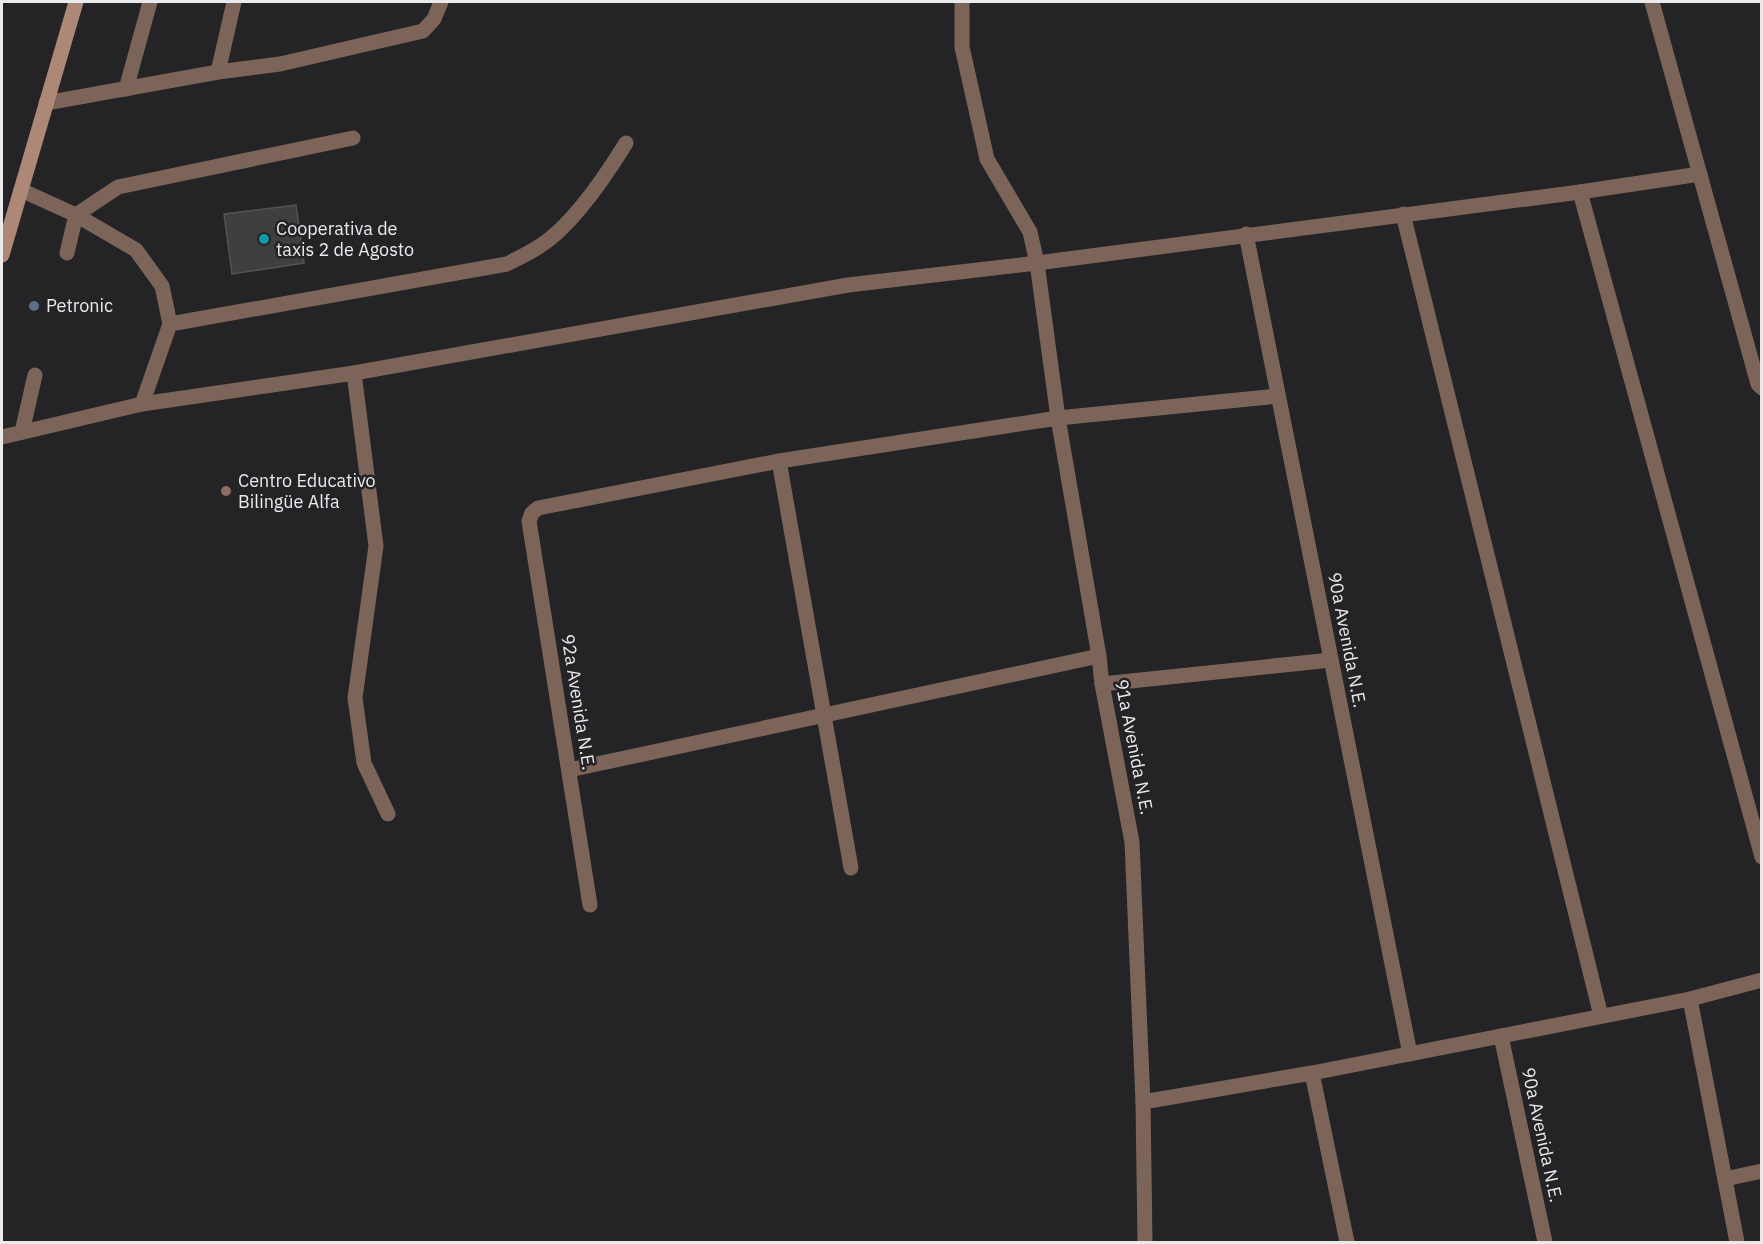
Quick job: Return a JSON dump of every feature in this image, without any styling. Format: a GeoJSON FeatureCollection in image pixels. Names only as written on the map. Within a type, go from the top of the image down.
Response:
{"type":"FeatureCollection","features":[{"type":"Feature","properties":{"kind":"main road"},"geometry":{"type":"LineString","coordinates":[[2,255],[76,2]]}},
{"type":"Feature","properties":{"kind":"street"},"geometry":{"type":"LineString","coordinates":[[126,88],[150,2]]}},
{"type":"Feature","properties":{"kind":"street"},"geometry":{"type":"LineString","coordinates":[[218,72],[234,2]]}},
{"type":"Feature","properties":{"kind":"street"},"geometry":{"type":"LineString","coordinates":[[46,103],[218,72],[280,64],[423,32],[434,19],[441,2]]}},
{"type":"Feature","properties":{"kind":"street","name":"91a Avenida N.E."},"geometry":{"type":"LineString","coordinates":[[962,2],[962,47],[987,159],[1030,232],[1037,263],[1058,418],[1102,684],[1132,842],[1143,1102],[1145,1242]]}},
{"type":"Feature","properties":{"kind":"street"},"geometry":{"type":"LineString","coordinates":[[1652,2],[1758,384],[1761,387]]}},
{"type":"Feature","properties":{"kind":"street"},"geometry":{"type":"LineString","coordinates":[[67,253],[76,215],[118,187],[353,138]]}},
{"type":"Feature","properties":{"kind":"street"},"geometry":{"type":"LineString","coordinates":[[170,324],[507,264],[541,246],[567,223],[606,174],[626,143]]}},
{"type":"Feature","properties":{"kind":"street"},"geometry":{"type":"LineString","coordinates":[[2,436],[142,404],[354,373],[848,285],[1037,263],[1580,192],[1700,174]]}},
{"type":"Feature","properties":{"kind":"street"},"geometry":{"type":"LineString","coordinates":[[21,190],[76,215],[136,250],[162,286],[170,324],[142,404]]}},
{"type":"Feature","properties":{"kind":"street"},"geometry":{"type":"LineString","coordinates":[[1580,192],[1761,856]]}},
{"type":"Feature","properties":{"kind":"street"},"geometry":{"type":"LineString","coordinates":[[1402,214],[1601,1017]]}},
{"type":"Feature","properties":{"kind":"street","name":"90a Avenida N.E."},"geometry":{"type":"LineString","coordinates":[[1246,234],[1410,1054]]}},
{"type":"Feature","properties":{"kind":"street"},"geometry":{"type":"LineString","coordinates":[[354,373],[376,546],[356,698],[364,763],[388,814]]}},
{"type":"Feature","properties":{"kind":"street"},"geometry":{"type":"LineString","coordinates":[[22,432],[35,375]]}},
{"type":"Feature","properties":{"kind":"street"},"geometry":{"type":"LineString","coordinates":[[851,868],[779,461],[1058,418],[1278,396]]}},
{"type":"Feature","properties":{"kind":"street","name":"92a Avenida N.E."},"geometry":{"type":"LineString","coordinates":[[590,905],[530,521],[532,513],[538,508],[779,461]]}},
{"type":"Feature","properties":{"kind":"street"},"geometry":{"type":"LineString","coordinates":[[569,770],[1099,656]]}},
{"type":"Feature","properties":{"kind":"street"},"geometry":{"type":"LineString","coordinates":[[1102,684],[1331,660]]}},
{"type":"Feature","properties":{"kind":"street"},"geometry":{"type":"LineString","coordinates":[[1143,1102],[1312,1073],[1601,1017],[1690,999],[1761,980]]}},
{"type":"Feature","properties":{"kind":"street"},"geometry":{"type":"LineString","coordinates":[[1690,999],[1737,1242]]}},
{"type":"Feature","properties":{"kind":"street","name":"90a Avenida N.E."},"geometry":{"type":"LineString","coordinates":[[1501,1036],[1545,1242]]}},
{"type":"Feature","properties":{"kind":"street"},"geometry":{"type":"LineString","coordinates":[[1312,1073],[1347,1242]]}},
{"type":"Feature","properties":{"kind":"street"},"geometry":{"type":"LineString","coordinates":[[1725,1179],[1761,1171]]}},
{"type":"Feature","properties":{"kind":"building","name":"Cooperativa de taxis 2 de Agosto"},"geometry":{"type":"Polygon","coordinates":[[[296,205],[304,263],[232,274],[224,214],[296,205]]]}},
{"type":"Feature","properties":{"kind":"place","name":"Cooperativa de taxis 2 de Agosto"},"geometry":{"type":"Point","coordinates":[264,239]}},
{"type":"Feature","properties":{"kind":"place","name":"Petronic"},"geometry":{"type":"Point","coordinates":[34,306]}},
{"type":"Feature","properties":{"kind":"place","name":"Centro Educativo Bilingüe Alfa"},"geometry":{"type":"Point","coordinates":[226,491]}}]}
